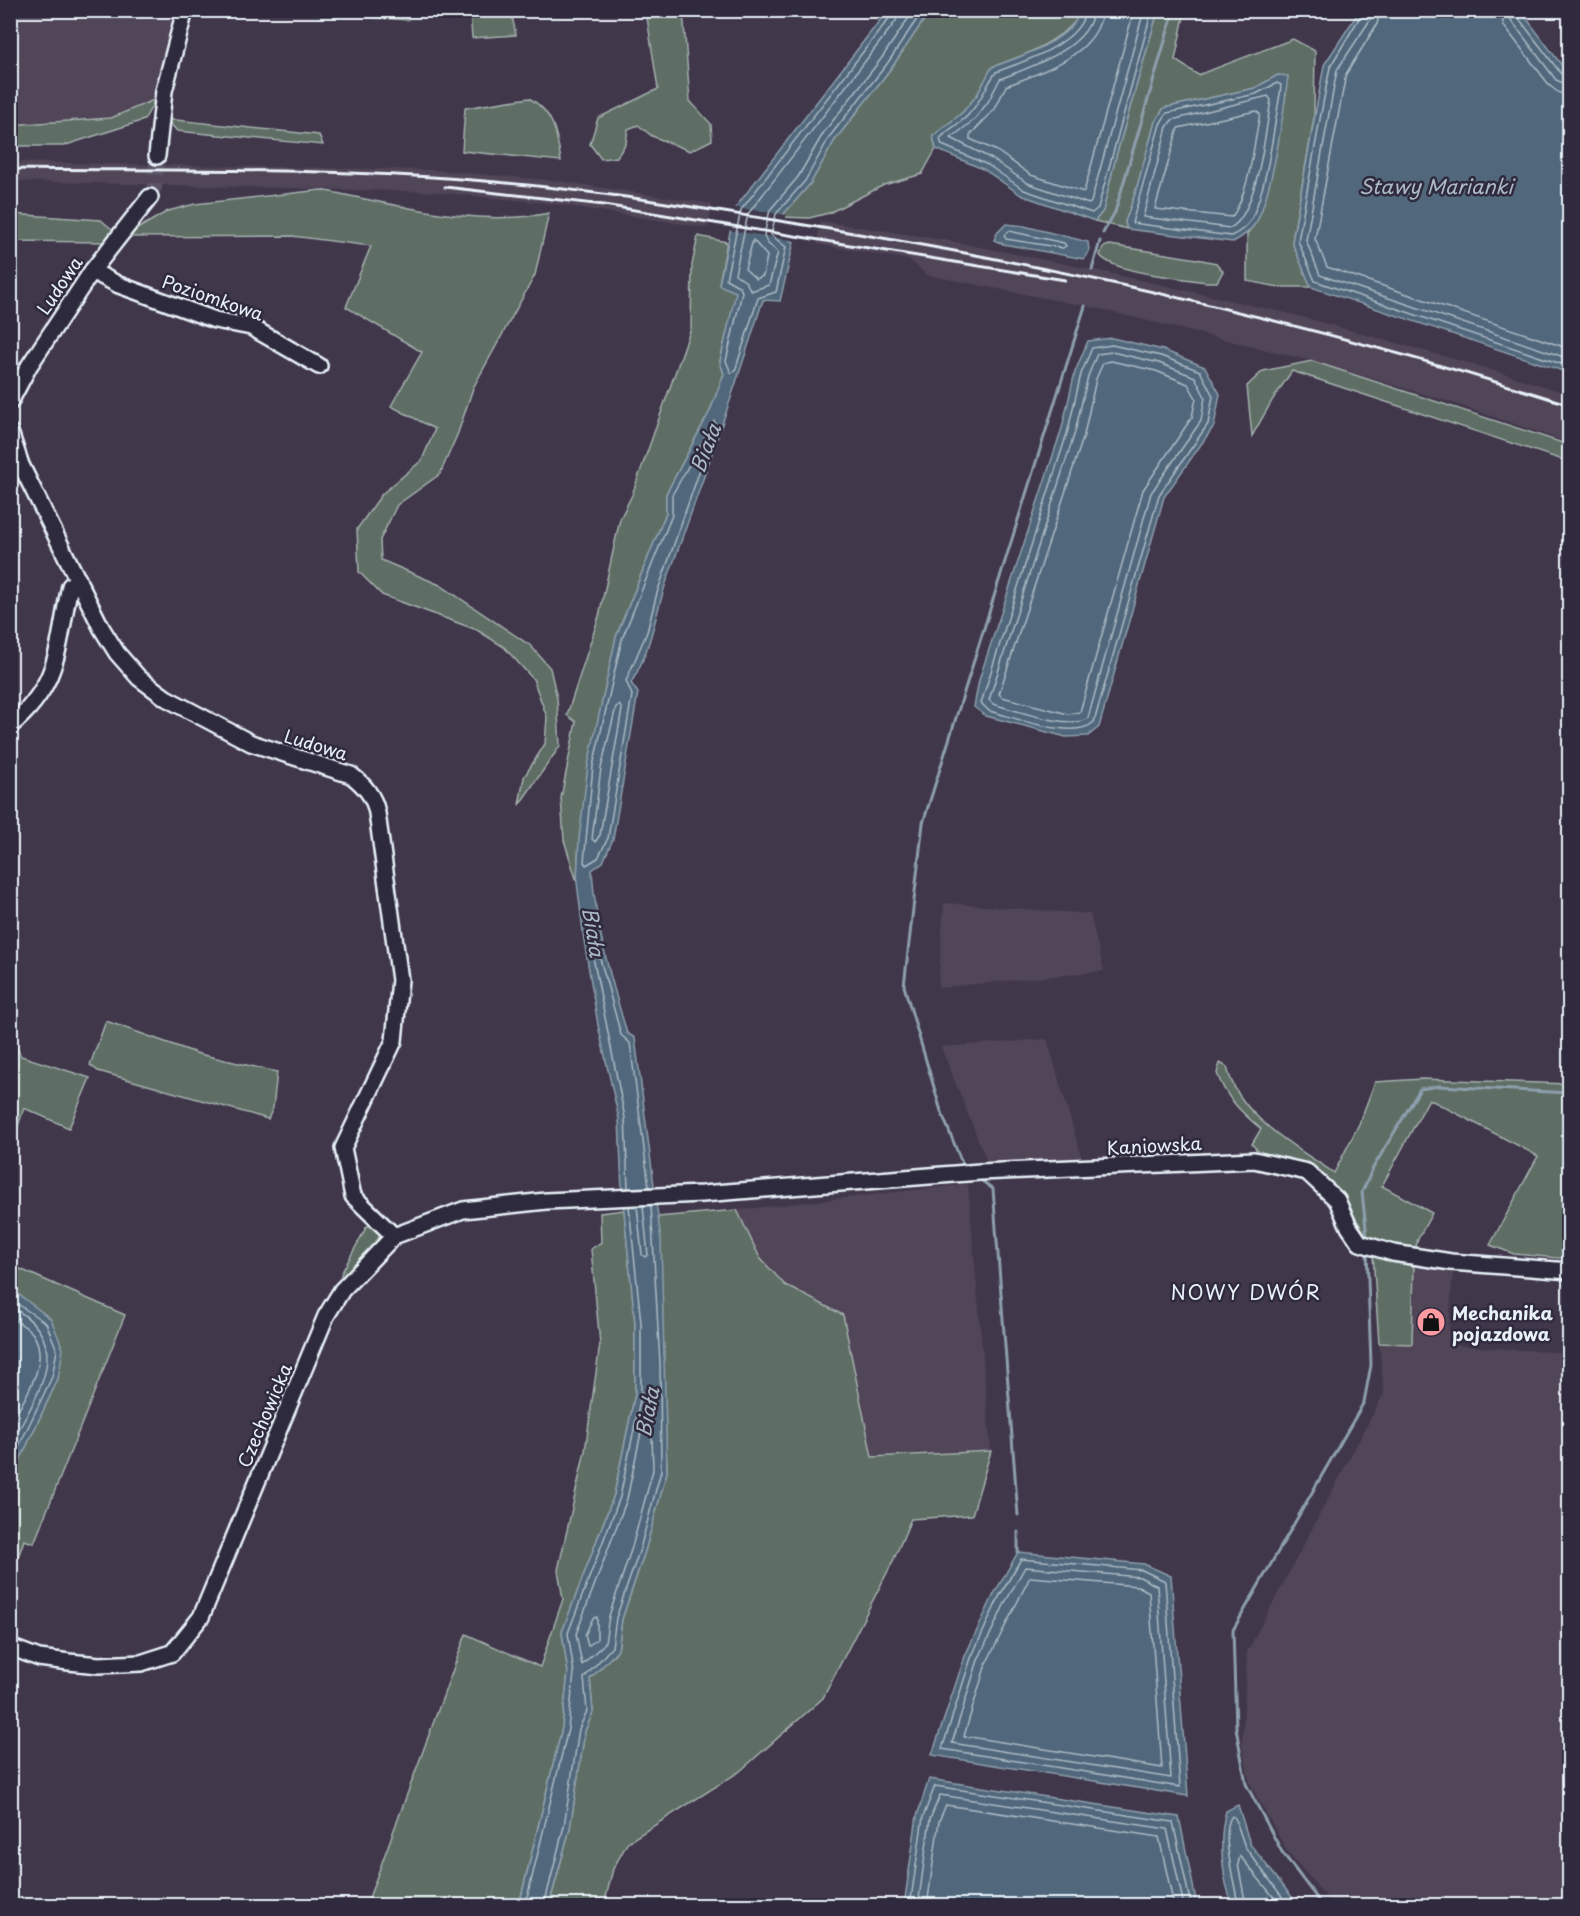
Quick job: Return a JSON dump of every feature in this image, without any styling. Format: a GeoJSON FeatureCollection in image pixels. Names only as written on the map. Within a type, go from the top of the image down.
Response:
{"type":"FeatureCollection","features":[{"type":"Feature","properties":{"kind":"street"},"geometry":{"type":"LineString","coordinates":[[157,156],[164,91],[185,10]]}},
{"type":"Feature","properties":{"kind":"street","name":"Ludowa"},"geometry":{"type":"LineString","coordinates":[[10,402],[29,366],[92,271],[150,197]]}},
{"type":"Feature","properties":{"kind":"street","name":"Poziomkowa"},"geometry":{"type":"LineString","coordinates":[[92,271],[119,285],[215,320],[251,327],[319,366]]}},
{"type":"Feature","properties":{"kind":"street","name":"Ludowa"},"geometry":{"type":"LineString","coordinates":[[10,432],[21,465],[78,579],[117,653],[139,678],[155,691],[269,750],[343,771],[362,785],[373,799],[377,813],[400,980],[394,1041],[343,1148],[353,1196],[394,1236]]}},
{"type":"Feature","properties":{"kind":"street"},"geometry":{"type":"LineString","coordinates":[[10,726],[34,704],[54,671],[70,586],[78,579]]}},
{"type":"Feature","properties":{"kind":"street","name":"Kaniowska"},"geometry":{"type":"LineString","coordinates":[[702,1194],[980,1172],[1254,1160],[1306,1172],[1337,1200],[1349,1227],[1360,1243],[1393,1253],[1451,1262],[1569,1271]]}},
{"type":"Feature","properties":{"kind":"street","name":"Czechowicka"},"geometry":{"type":"LineString","coordinates":[[10,1647],[39,1658],[99,1665],[141,1663],[172,1653],[201,1617],[326,1316],[342,1290],[394,1236],[463,1209],[546,1201],[591,1201],[702,1194]]}},
{"type":"Feature","properties":{"kind":"shaded area"},"geometry":{"type":"Polygon","coordinates":[[[10,11],[177,11],[156,99],[111,118],[11,125],[10,11]]]}},
{"type":"Feature","properties":{"kind":"shaded area"},"geometry":{"type":"Polygon","coordinates":[[[11,162],[433,170],[558,181],[712,204],[708,228],[555,204],[435,192],[11,181],[11,162]]]}},
{"type":"Feature","properties":{"kind":"shaded area"},"geometry":{"type":"Polygon","coordinates":[[[820,221],[945,240],[1100,271],[1295,315],[1472,364],[1569,394],[1569,443],[1444,400],[1312,361],[1095,308],[927,275],[910,260],[817,244],[820,221]]]}},
{"type":"Feature","properties":{"kind":"shaded area"},"geometry":{"type":"Polygon","coordinates":[[[944,903],[1090,914],[1104,971],[938,988],[944,903]]]}},
{"type":"Feature","properties":{"kind":"shaded area"},"geometry":{"type":"Polygon","coordinates":[[[1047,1039],[1083,1162],[988,1164],[941,1047],[1047,1039]]]}},
{"type":"Feature","properties":{"kind":"shaded area"},"geometry":{"type":"Polygon","coordinates":[[[968,1184],[991,1451],[872,1457],[843,1315],[786,1285],[760,1258],[737,1210],[968,1184]]]}},
{"type":"Feature","properties":{"kind":"shaded area"},"geometry":{"type":"Polygon","coordinates":[[[1414,1266],[1453,1270],[1448,1345],[1569,1353],[1569,1905],[1334,1906],[1287,1851],[1250,1784],[1242,1745],[1247,1652],[1384,1393],[1379,1343],[1412,1344],[1414,1266]]]}},
{"type":"Feature","properties":{"kind":"green space"},"geometry":{"type":"Polygon","coordinates":[[[373,11],[404,11],[408,20],[367,17],[373,11]]]}},
{"type":"Feature","properties":{"kind":"green space"},"geometry":{"type":"Polygon","coordinates":[[[470,11],[511,11],[516,35],[472,38],[470,11]]]}},
{"type":"Feature","properties":{"kind":"green space"},"geometry":{"type":"Polygon","coordinates":[[[646,11],[683,11],[690,101],[711,124],[712,140],[690,151],[652,136],[638,125],[628,129],[626,143],[617,157],[601,159],[590,144],[598,118],[658,89],[646,11]]]}},
{"type":"Feature","properties":{"kind":"green space"},"geometry":{"type":"Polygon","coordinates":[[[930,11],[1071,11],[1078,19],[1049,42],[992,67],[977,95],[963,112],[933,136],[936,149],[922,174],[884,185],[829,213],[809,218],[781,217],[810,184],[835,140],[892,67],[930,11]]]}},
{"type":"Feature","properties":{"kind":"green space"},"geometry":{"type":"Polygon","coordinates":[[[1158,11],[1185,11],[1175,60],[1198,75],[1293,39],[1315,51],[1314,118],[1292,242],[1311,287],[1279,287],[1247,281],[1247,234],[1257,220],[1273,167],[1286,94],[1278,75],[1255,88],[1164,108],[1155,122],[1125,222],[1127,229],[1095,221],[1103,211],[1116,156],[1158,11]]]}},
{"type":"Feature","properties":{"kind":"green space"},"geometry":{"type":"Polygon","coordinates":[[[529,98],[549,117],[556,133],[561,161],[462,151],[465,108],[529,98]]]}},
{"type":"Feature","properties":{"kind":"green space"},"geometry":{"type":"Polygon","coordinates":[[[156,99],[144,120],[63,146],[11,146],[10,125],[111,118],[156,99]]]}},
{"type":"Feature","properties":{"kind":"green space"},"geometry":{"type":"Polygon","coordinates":[[[166,119],[319,135],[323,145],[177,131],[166,119]]]}},
{"type":"Feature","properties":{"kind":"green space"},"geometry":{"type":"Polygon","coordinates":[[[321,190],[463,216],[521,217],[549,213],[535,275],[473,388],[458,433],[440,474],[397,505],[380,540],[381,560],[440,585],[531,646],[550,668],[557,698],[560,746],[519,805],[524,777],[545,744],[547,717],[533,679],[504,647],[477,630],[382,595],[359,572],[357,529],[382,494],[422,460],[435,429],[391,406],[422,352],[346,307],[371,246],[292,236],[123,237],[168,211],[195,204],[321,190]]]}},
{"type":"Feature","properties":{"kind":"green space"},"geometry":{"type":"Polygon","coordinates":[[[10,214],[101,220],[114,231],[104,242],[11,241],[10,214]]]}},
{"type":"Feature","properties":{"kind":"green space"},"geometry":{"type":"Polygon","coordinates":[[[698,236],[727,242],[719,284],[737,291],[720,361],[724,374],[710,411],[666,494],[666,513],[616,637],[579,839],[577,882],[564,840],[561,798],[576,722],[567,715],[599,616],[620,519],[632,495],[691,328],[692,265],[698,236]]]}},
{"type":"Feature","properties":{"kind":"green space"},"geometry":{"type":"Polygon","coordinates":[[[1110,245],[1216,263],[1223,271],[1217,282],[1206,282],[1133,270],[1107,261],[1100,255],[1103,247],[1110,245]]]}},
{"type":"Feature","properties":{"kind":"green space"},"geometry":{"type":"Polygon","coordinates":[[[1312,361],[1569,445],[1569,462],[1292,371],[1252,436],[1247,386],[1263,371],[1312,361]]]}},
{"type":"Feature","properties":{"kind":"green space"},"geometry":{"type":"Polygon","coordinates":[[[106,1021],[199,1054],[277,1072],[273,1108],[268,1119],[98,1071],[90,1065],[106,1021]]]}},
{"type":"Feature","properties":{"kind":"green space"},"geometry":{"type":"Polygon","coordinates":[[[11,1040],[14,1041],[21,1056],[90,1078],[69,1128],[24,1108],[11,1147],[11,1040]]]}},
{"type":"Feature","properties":{"kind":"green space"},"geometry":{"type":"Polygon","coordinates":[[[1220,1063],[1227,1067],[1233,1085],[1255,1115],[1286,1141],[1334,1173],[1359,1124],[1375,1082],[1422,1079],[1569,1084],[1569,1259],[1514,1254],[1490,1245],[1538,1156],[1429,1099],[1382,1186],[1432,1213],[1418,1239],[1415,1250],[1384,1243],[1365,1234],[1339,1190],[1302,1163],[1261,1155],[1252,1144],[1261,1129],[1229,1097],[1217,1073],[1220,1063]]]}},
{"type":"Feature","properties":{"kind":"green space"},"geometry":{"type":"Polygon","coordinates":[[[624,1210],[635,1323],[635,1394],[614,1495],[562,1632],[568,1673],[562,1728],[519,1905],[366,1906],[466,1634],[540,1667],[563,1599],[558,1570],[585,1451],[600,1344],[591,1249],[601,1242],[600,1213],[624,1210]]]}},
{"type":"Feature","properties":{"kind":"green space"},"geometry":{"type":"Polygon","coordinates":[[[737,1210],[760,1258],[785,1285],[843,1315],[872,1457],[991,1451],[972,1515],[911,1519],[894,1559],[823,1698],[739,1772],[628,1842],[613,1869],[604,1905],[549,1906],[570,1828],[585,1731],[593,1712],[590,1679],[618,1650],[622,1619],[645,1551],[667,1472],[658,1217],[737,1210]]]}},
{"type":"Feature","properties":{"kind":"green space"},"geometry":{"type":"Polygon","coordinates":[[[367,1226],[373,1226],[381,1237],[380,1245],[340,1286],[341,1274],[367,1226]]]}},
{"type":"Feature","properties":{"kind":"green space"},"geometry":{"type":"Polygon","coordinates":[[[1373,1255],[1392,1262],[1414,1266],[1412,1344],[1379,1343],[1373,1255]]]}},
{"type":"Feature","properties":{"kind":"green space"},"geometry":{"type":"Polygon","coordinates":[[[11,1265],[125,1315],[34,1543],[24,1540],[11,1578],[11,1479],[58,1379],[18,1294],[11,1293],[11,1265]]]}},
{"type":"Feature","properties":{"kind":"water"},"geometry":{"type":"Polygon","coordinates":[[[1080,10],[1158,11],[1116,156],[1103,211],[1095,221],[1021,195],[985,170],[936,149],[933,136],[963,112],[977,95],[992,67],[1029,53],[1056,39],[1076,21],[1080,10]]]}},
{"type":"Feature","properties":{"kind":"water","name":"Stawy Marianki"},"geometry":{"type":"Polygon","coordinates":[[[1360,10],[1521,11],[1569,75],[1569,373],[1311,287],[1292,242],[1324,65],[1360,10]]]}},
{"type":"Feature","properties":{"kind":"water","name":"Biała"},"geometry":{"type":"Polygon","coordinates":[[[887,11],[930,11],[892,67],[835,140],[810,184],[781,217],[777,233],[794,242],[780,301],[763,300],[667,580],[648,646],[631,683],[638,693],[613,839],[603,862],[592,870],[596,912],[610,972],[627,1033],[635,1038],[661,1240],[667,1472],[645,1551],[622,1619],[618,1650],[590,1679],[593,1712],[585,1731],[570,1828],[549,1905],[519,1906],[562,1728],[568,1673],[562,1632],[614,1495],[635,1394],[635,1323],[622,1191],[619,1119],[598,1025],[577,882],[579,839],[588,765],[616,637],[666,513],[666,494],[710,411],[724,374],[720,362],[736,292],[719,285],[735,208],[887,11]]]}},
{"type":"Feature","properties":{"kind":"water"},"geometry":{"type":"Polygon","coordinates":[[[1278,75],[1288,76],[1277,150],[1263,207],[1257,221],[1249,231],[1233,242],[1127,229],[1125,222],[1155,122],[1164,108],[1255,88],[1278,75]]]}},
{"type":"Feature","properties":{"kind":"water"},"geometry":{"type":"Polygon","coordinates":[[[1006,224],[1024,226],[1088,242],[1089,251],[1084,259],[1003,244],[994,240],[1006,224]]]}},
{"type":"Feature","properties":{"kind":"water"},"geometry":{"type":"Polygon","coordinates":[[[1112,338],[1163,350],[1205,367],[1220,394],[1214,426],[1164,497],[1099,727],[1088,736],[1066,737],[986,716],[974,707],[979,680],[1062,428],[1075,372],[1088,341],[1112,338]]]}},
{"type":"Feature","properties":{"kind":"water"},"geometry":{"type":"Polygon","coordinates":[[[11,1293],[18,1294],[51,1319],[63,1349],[58,1379],[11,1479],[11,1293]]]}},
{"type":"Feature","properties":{"kind":"water"},"geometry":{"type":"Polygon","coordinates":[[[1018,1552],[1144,1564],[1171,1576],[1188,1796],[932,1755],[965,1656],[994,1594],[1018,1552]]]}},
{"type":"Feature","properties":{"kind":"water"},"geometry":{"type":"Polygon","coordinates":[[[929,1779],[1179,1817],[1197,1905],[904,1905],[917,1816],[929,1779]]]}},
{"type":"Feature","properties":{"kind":"water"},"geometry":{"type":"Polygon","coordinates":[[[1238,1805],[1250,1844],[1295,1901],[1294,1905],[1233,1905],[1226,1884],[1222,1834],[1226,1811],[1238,1805]]]}},
{"type":"Feature","properties":{"kind":"pier"},"geometry":{"type":"Polygon","coordinates":[[[732,207],[787,215],[780,232],[797,241],[727,230],[732,207]]]}},
{"type":"Feature","properties":{"kind":"waterway"},"geometry":{"type":"LineString","coordinates":[[1103,233],[1115,212],[1174,10]]}},
{"type":"Feature","properties":{"kind":"waterway"},"geometry":{"type":"LineString","coordinates":[[1092,270],[1100,241]]}},
{"type":"Feature","properties":{"kind":"waterway"},"geometry":{"type":"LineString","coordinates":[[964,1168],[941,1111],[904,986],[923,823],[1085,306]]}},
{"type":"Feature","properties":{"kind":"waterway"},"geometry":{"type":"LineString","coordinates":[[1367,1238],[1362,1192],[1373,1168],[1420,1089],[1439,1086],[1570,1093]]}},
{"type":"Feature","properties":{"kind":"waterway"},"geometry":{"type":"LineString","coordinates":[[982,1181],[993,1189],[1018,1515]]}},
{"type":"Feature","properties":{"kind":"waterway"},"geometry":{"type":"LineString","coordinates":[[1323,1906],[1282,1852],[1246,1784],[1236,1728],[1233,1630],[1364,1402],[1371,1365],[1367,1250]]}},
{"type":"Feature","properties":{"kind":"waterway"},"geometry":{"type":"LineString","coordinates":[[1018,1532],[1018,1552]]}},
{"type":"Feature","properties":{"kind":"tunnel"},"geometry":{"type":"LineString","coordinates":[[150,197],[155,186],[157,156]]}},
{"type":"Feature","properties":{"kind":"railway"},"geometry":{"type":"LineString","coordinates":[[10,169],[314,172],[436,177],[532,185],[673,204],[980,256],[1178,298],[1375,347],[1570,405]]}},
{"type":"Feature","properties":{"kind":"railway"},"geometry":{"type":"LineString","coordinates":[[445,187],[604,205],[1065,280]]}},
{"type":"Feature","properties":{"kind":"place","name":"Mechanika pojazdowa"},"geometry":{"type":"Point","coordinates":[1431,1322]}},
{"type":"Feature","properties":{"kind":"district","name":"NOWY DWÓR"},"geometry":{"type":"Point","coordinates":[1246,1292]}}]}
